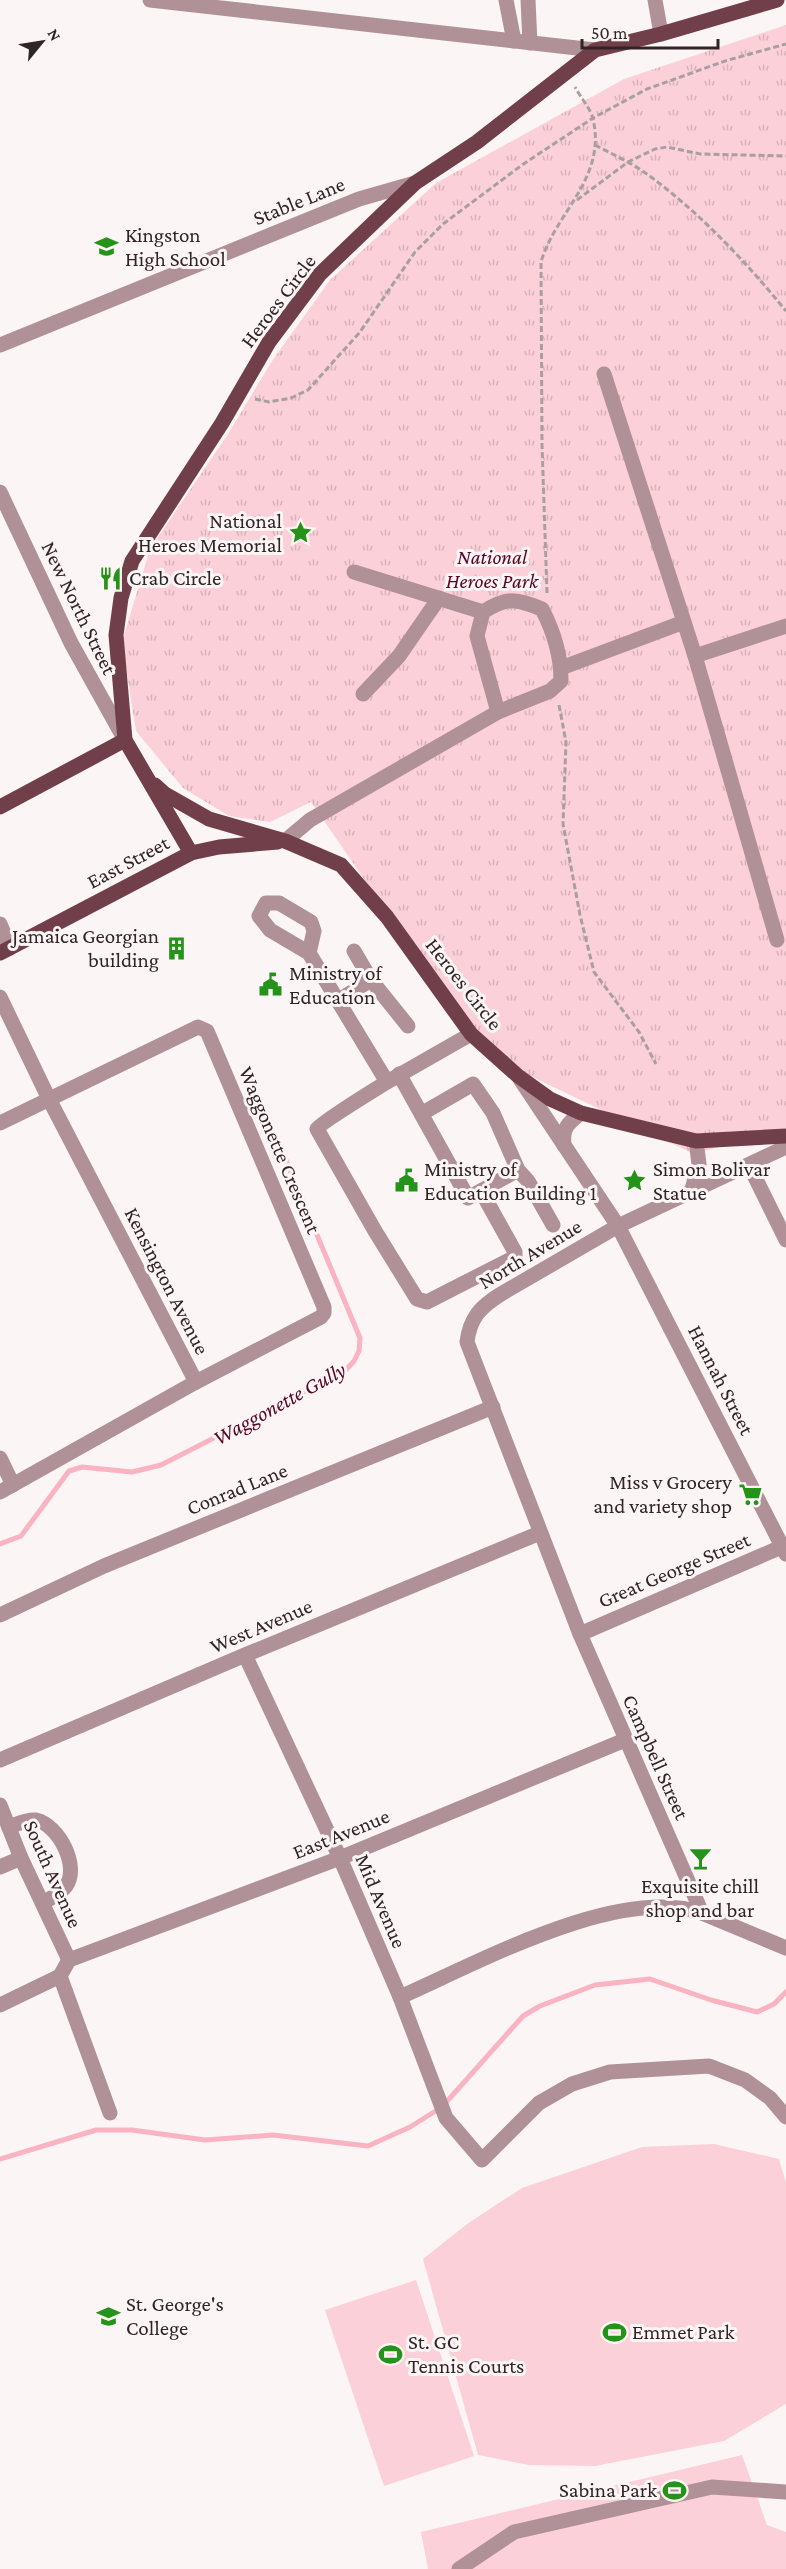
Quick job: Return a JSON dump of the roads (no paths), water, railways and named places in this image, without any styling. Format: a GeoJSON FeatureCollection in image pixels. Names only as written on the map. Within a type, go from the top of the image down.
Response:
{"type":"FeatureCollection","features":[{"type":"Feature","properties":{"kind":"main road","name":"Heroes Circle"},"geometry":{"type":"LineString","coordinates":[[190,853],[125,740],[116,636],[122,598],[132,561],[238,396],[269,342],[320,274],[415,183],[477,142],[595,50],[661,34],[777,0]]}},
{"type":"Feature","properties":{"kind":"main road"},"geometry":{"type":"LineString","coordinates":[[0,807],[125,740]]}},
{"type":"Feature","properties":{"kind":"main road","name":"Heroes Circle"},"geometry":{"type":"LineString","coordinates":[[146,776],[165,794],[209,819],[280,840],[341,865],[364,889],[471,1034],[518,1076],[550,1099],[581,1113],[696,1141],[786,1136]]}},
{"type":"Feature","properties":{"kind":"main road","name":"East Street"},"geometry":{"type":"LineString","coordinates":[[5,950],[190,853],[280,840]]}},
{"type":"Feature","properties":{"kind":"street"},"geometry":{"type":"LineString","coordinates":[[150,0],[595,50]]}},
{"type":"Feature","properties":{"kind":"street"},"geometry":{"type":"LineString","coordinates":[[506,0],[514,41]]}},
{"type":"Feature","properties":{"kind":"street"},"geometry":{"type":"LineString","coordinates":[[528,0],[530,43]]}},
{"type":"Feature","properties":{"kind":"street"},"geometry":{"type":"LineString","coordinates":[[655,0],[661,34]]}},
{"type":"Feature","properties":{"kind":"street","name":"Stable Lane"},"geometry":{"type":"LineString","coordinates":[[0,345],[359,199],[415,183]]}},
{"type":"Feature","properties":{"kind":"street"},"geometry":{"type":"LineString","coordinates":[[604,374],[695,656],[777,940]]}},
{"type":"Feature","properties":{"kind":"street","name":"New North Street"},"geometry":{"type":"LineString","coordinates":[[0,492],[71,643],[125,740]]}},
{"type":"Feature","properties":{"kind":"street"},"geometry":{"type":"LineString","coordinates":[[354,572],[483,612]]}},
{"type":"Feature","properties":{"kind":"street"},"geometry":{"type":"LineString","coordinates":[[363,694],[399,656],[439,598]]}},
{"type":"Feature","properties":{"kind":"street"},"geometry":{"type":"LineString","coordinates":[[280,840],[310,820],[498,712],[550,691],[561,681],[561,668],[551,627],[542,609],[522,601],[500,601],[483,612],[477,636],[498,712]]}},
{"type":"Feature","properties":{"kind":"street"},"geometry":{"type":"LineString","coordinates":[[561,668],[684,622]]}},
{"type":"Feature","properties":{"kind":"street"},"geometry":{"type":"LineString","coordinates":[[695,656],[786,626]]}},
{"type":"Feature","properties":{"kind":"street"},"geometry":{"type":"LineString","coordinates":[[0,924],[5,950]]}},
{"type":"Feature","properties":{"kind":"street"},"geometry":{"type":"LineString","coordinates":[[354,951],[371,980],[408,1026]]}},
{"type":"Feature","properties":{"kind":"street"},"geometry":{"type":"LineString","coordinates":[[309,953],[393,1078],[421,1114],[468,1198],[518,1170]]}},
{"type":"Feature","properties":{"kind":"street"},"geometry":{"type":"LineString","coordinates":[[339,1000],[371,980]]}},
{"type":"Feature","properties":{"kind":"street","name":"Kensington Avenue"},"geometry":{"type":"LineString","coordinates":[[0,997],[49,1099],[196,1383],[7,1489]]}},
{"type":"Feature","properties":{"kind":"street","name":"Waggonette Crescent"},"geometry":{"type":"LineString","coordinates":[[49,1099],[198,1027],[207,1030],[324,1307],[324,1312],[321,1317],[196,1383]]}},
{"type":"Feature","properties":{"kind":"street"},"geometry":{"type":"LineString","coordinates":[[471,1034],[393,1078],[323,1122],[317,1129],[417,1299],[427,1302],[515,1257],[515,1252],[481,1191]]}},
{"type":"Feature","properties":{"kind":"street","name":"Hannah Street"},"geometry":{"type":"LineString","coordinates":[[518,1076],[618,1226],[785,1548]]}},
{"type":"Feature","properties":{"kind":"street"},"geometry":{"type":"LineString","coordinates":[[421,1114],[473,1084],[493,1113],[518,1170],[528,1181],[554,1225]]}},
{"type":"Feature","properties":{"kind":"street"},"geometry":{"type":"LineString","coordinates":[[0,1123],[49,1099]]}},
{"type":"Feature","properties":{"kind":"street"},"geometry":{"type":"LineString","coordinates":[[564,1145],[563,1133],[568,1123],[581,1113]]}},
{"type":"Feature","properties":{"kind":"street"},"geometry":{"type":"LineString","coordinates":[[691,1193],[699,1164],[696,1141]]}},
{"type":"Feature","properties":{"kind":"street","name":"North Avenue"},"geometry":{"type":"LineString","coordinates":[[540,1533],[467,1342],[469,1327],[475,1314],[501,1294],[618,1226],[786,1147]]}},
{"type":"Feature","properties":{"kind":"street"},"geometry":{"type":"LineString","coordinates":[[749,1166],[786,1240]]}},
{"type":"Feature","properties":{"kind":"street","name":"Conrad Lane"},"geometry":{"type":"LineString","coordinates":[[0,1615],[104,1566],[493,1407]]}},
{"type":"Feature","properties":{"kind":"street"},"geometry":{"type":"LineString","coordinates":[[0,1458],[7,1489]]}},
{"type":"Feature","properties":{"kind":"street","name":"Campbell Street"},"geometry":{"type":"LineString","coordinates":[[540,1533],[625,1740],[702,1913]]}},
{"type":"Feature","properties":{"kind":"street","name":"West Avenue"},"geometry":{"type":"LineString","coordinates":[[0,1760],[245,1655],[540,1533]]}},
{"type":"Feature","properties":{"kind":"street","name":"Great George Street"},"geometry":{"type":"LineString","coordinates":[[580,1634],[785,1548]]}},
{"type":"Feature","properties":{"kind":"street","name":"Mid Avenue"},"geometry":{"type":"LineString","coordinates":[[245,1655],[340,1858],[400,1998],[446,2118],[482,2160],[539,2103],[572,2084],[610,2072],[709,2066],[745,2080],[770,2098],[786,2117]]}},
{"type":"Feature","properties":{"kind":"street","name":"East Avenue"},"geometry":{"type":"LineString","coordinates":[[69,1960],[340,1858],[625,1740]]}},
{"type":"Feature","properties":{"kind":"street","name":"South Avenue"},"geometry":{"type":"LineString","coordinates":[[0,1806],[21,1858],[69,1960]]}},
{"type":"Feature","properties":{"kind":"street"},"geometry":{"type":"LineString","coordinates":[[9,1827],[28,1820],[44,1823],[53,1829],[67,1856],[70,1879],[66,1887],[43,1903]]}},
{"type":"Feature","properties":{"kind":"street"},"geometry":{"type":"LineString","coordinates":[[0,1867],[21,1858]]}},
{"type":"Feature","properties":{"kind":"street"},"geometry":{"type":"LineString","coordinates":[[400,1998],[553,1930],[594,1917],[656,1906],[689,1908],[786,1948]]}},
{"type":"Feature","properties":{"kind":"street"},"geometry":{"type":"LineString","coordinates":[[0,2005],[60,1976],[69,1960]]}},
{"type":"Feature","properties":{"kind":"street"},"geometry":{"type":"LineString","coordinates":[[60,1976],[110,2113]]}},
{"type":"Feature","properties":{"kind":"street"},"geometry":{"type":"LineString","coordinates":[[459,2569],[514,2532],[712,2487],[786,2492]]}},
{"type":"Feature","properties":{"kind":"waterway","name":"Waggonette Gully"},"geometry":{"type":"LineString","coordinates":[[0,1544],[21,1536],[69,1471],[82,1467],[132,1472],[161,1465],[345,1371],[354,1361],[359,1351],[360,1338],[275,1134]]}},
{"type":"Feature","properties":{"kind":"waterway"},"geometry":{"type":"LineString","coordinates":[[0,2159],[96,2130],[132,2130],[205,2140],[273,2135],[368,2146],[410,2127],[442,2107],[523,2016],[540,2006],[595,1985],[650,1979],[711,2000],[757,2012],[774,2004],[786,1992]]}},
{"type":"Feature","properties":{"kind":"place","name":"Kingston High School"},"geometry":{"type":"Point","coordinates":[107,247]}},
{"type":"Feature","properties":{"kind":"place","name":"National Heroes Memorial"},"geometry":{"type":"Point","coordinates":[300,533]}},
{"type":"Feature","properties":{"kind":"place","name":"Crab Circle"},"geometry":{"type":"Point","coordinates":[111,578]}},
{"type":"Feature","properties":{"kind":"place","name":"Jamaica Georgian building"},"geometry":{"type":"Point","coordinates":[177,948]}},
{"type":"Feature","properties":{"kind":"place","name":"Ministry of Education"},"geometry":{"type":"Point","coordinates":[271,985]}},
{"type":"Feature","properties":{"kind":"place","name":"Ministry of Education Building 1"},"geometry":{"type":"Point","coordinates":[406,1181]}},
{"type":"Feature","properties":{"kind":"place","name":"Simon Bolivar Statue"},"geometry":{"type":"Point","coordinates":[635,1181]}},
{"type":"Feature","properties":{"kind":"place","name":"Miss v Grocery and variety shop"},"geometry":{"type":"Point","coordinates":[750,1494]}},
{"type":"Feature","properties":{"kind":"place","name":"Exquisite chill shop and bar"},"geometry":{"type":"Point","coordinates":[700,1858]}},
{"type":"Feature","properties":{"kind":"place","name":"St. George's College"},"geometry":{"type":"Point","coordinates":[108,2316]}},
{"type":"Feature","properties":{"kind":"place","name":"Emmet Park"},"geometry":{"type":"Point","coordinates":[614,2332]}},
{"type":"Feature","properties":{"kind":"place","name":"St. GC Tennis Courts"},"geometry":{"type":"Point","coordinates":[390,2354]}},
{"type":"Feature","properties":{"kind":"place","name":"Sabina Park"},"geometry":{"type":"Point","coordinates":[675,2490]}},
{"type":"Feature","properties":{"kind":"park label","name":"National Heroes Park"},"geometry":{"type":"Point","coordinates":[492,569]}}]}
